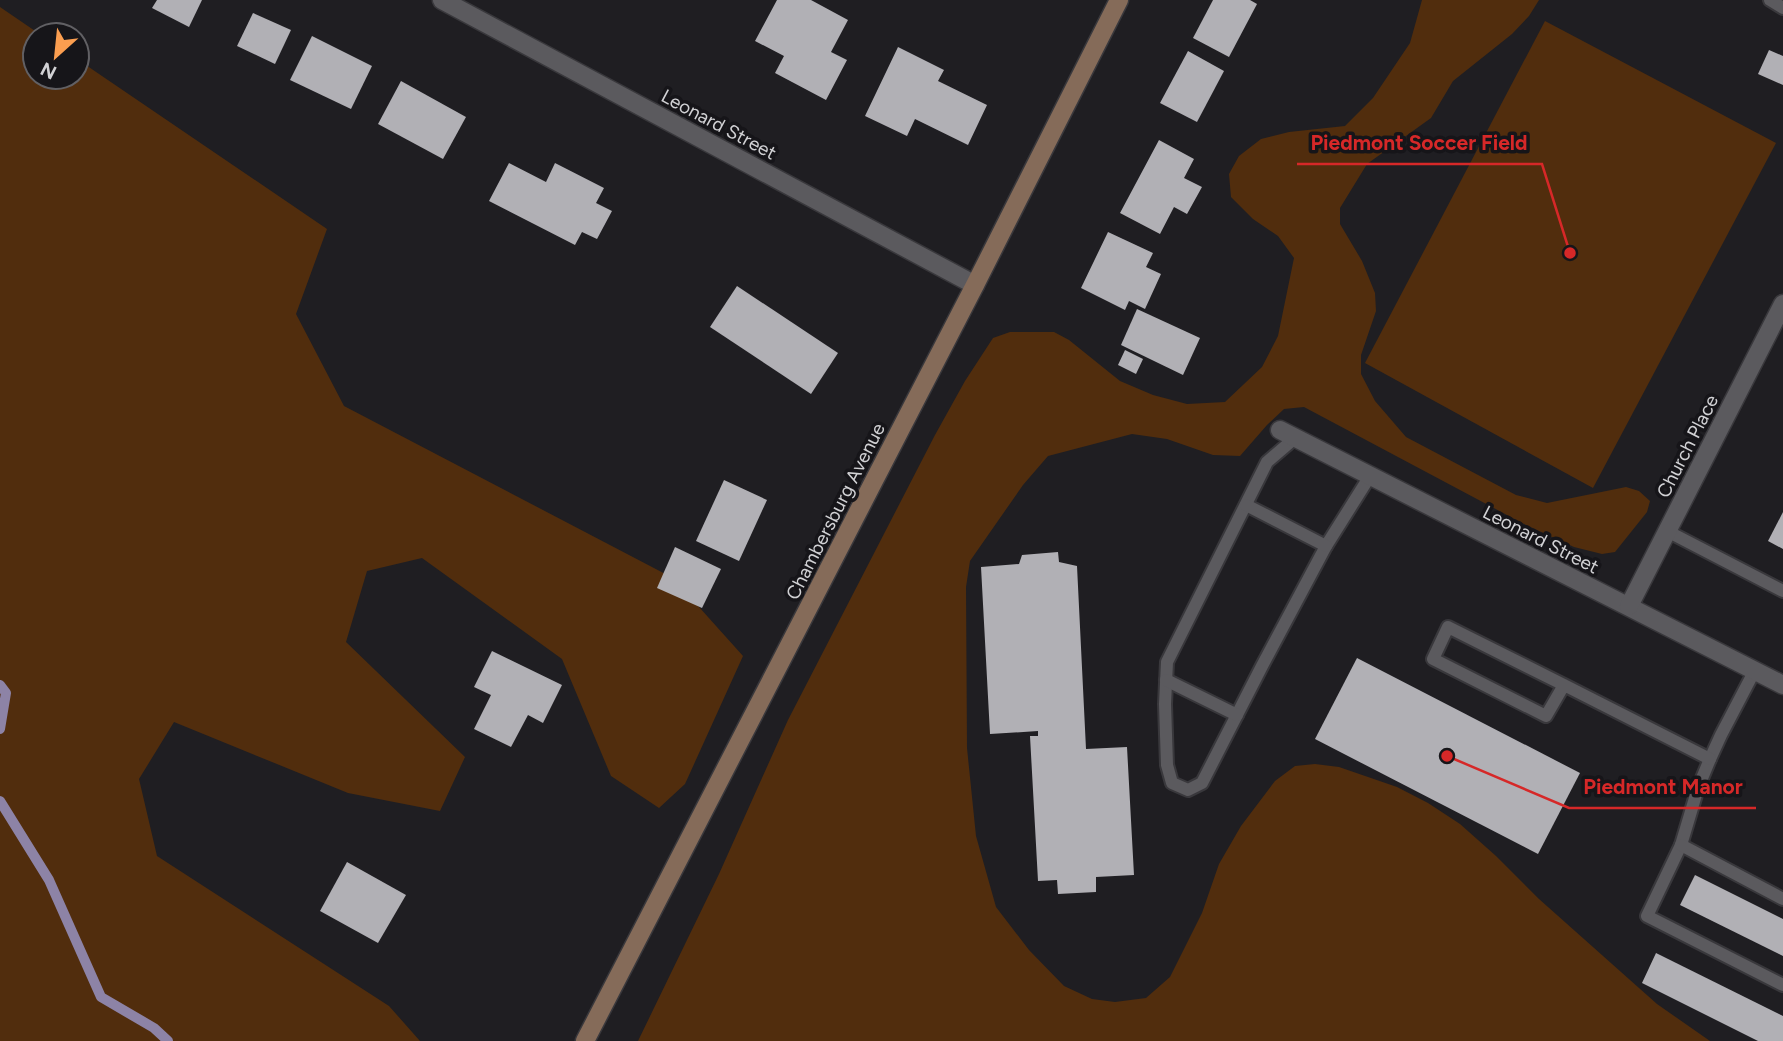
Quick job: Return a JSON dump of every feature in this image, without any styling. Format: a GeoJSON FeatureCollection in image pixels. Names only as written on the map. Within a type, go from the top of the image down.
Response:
{"type":"FeatureCollection","features":[{"type":"Feature","properties":{"kind":"street","name":"Leonard Street"},"geometry":{"type":"LineString","coordinates":[[442,0],[975,285]]}},
{"type":"Feature","properties":{"kind":"street","name":"Chambersburg Avenue"},"geometry":{"type":"LineString","coordinates":[[585,1041],[1119,0]]}},
{"type":"Feature","properties":{"kind":"street","name":"Church Place"},"geometry":{"type":"LineString","coordinates":[[1629,606],[1783,304]]}},
{"type":"Feature","properties":{"kind":"street","name":"Leonard Street"},"geometry":{"type":"LineString","coordinates":[[1288,434],[1783,685]]}},
{"type":"Feature","properties":{"kind":"lane"},"geometry":{"type":"LineString","coordinates":[[1770,0],[1783,8]]}},
{"type":"Feature","properties":{"kind":"lane"},"geometry":{"type":"LineString","coordinates":[[1288,434],[1267,462],[1167,662],[1164,704],[1167,765],[1172,783],[1188,790],[1202,783],[1326,546],[1370,476]]}},
{"type":"Feature","properties":{"kind":"lane"},"geometry":{"type":"LineString","coordinates":[[1246,505],[1326,546]]}},
{"type":"Feature","properties":{"kind":"lane"},"geometry":{"type":"LineString","coordinates":[[1667,531],[1783,591]]}},
{"type":"Feature","properties":{"kind":"lane"},"geometry":{"type":"LineString","coordinates":[[1564,685],[1546,716],[1433,659],[1448,627],[1564,685],[1710,760]]}},
{"type":"Feature","properties":{"kind":"lane"},"geometry":{"type":"LineString","coordinates":[[1755,670],[1710,760],[1698,788],[1681,845],[1647,916],[1783,985]]}},
{"type":"Feature","properties":{"kind":"lane"},"geometry":{"type":"LineString","coordinates":[[1166,680],[1237,715]]}},
{"type":"Feature","properties":{"kind":"lane"},"geometry":{"type":"LineString","coordinates":[[1681,845],[1783,899]]}},
{"type":"Feature","properties":{"kind":"shaded area"},"geometry":{"type":"Polygon","coordinates":[[[1422,0],[1539,0],[1529,16],[1512,34],[1453,81],[1431,118],[1367,164],[1340,208],[1340,224],[1362,261],[1375,293],[1376,311],[1361,355],[1361,374],[1375,401],[1406,437],[1516,495],[1547,503],[1626,487],[1639,491],[1650,501],[1647,512],[1615,552],[1602,554],[1574,547],[1522,523],[1304,407],[1284,409],[1240,456],[1213,455],[1167,439],[1132,434],[1048,456],[1023,485],[970,561],[966,587],[967,748],[976,836],[996,907],[1029,950],[1064,986],[1092,999],[1115,1002],[1146,998],[1170,977],[1202,913],[1219,864],[1241,826],[1275,781],[1295,766],[1315,764],[1339,767],[1397,787],[1460,824],[1657,1004],[1710,1041],[638,1041],[719,874],[788,720],[935,435],[993,338],[1010,332],[1054,332],[1069,340],[1120,381],[1153,395],[1187,404],[1225,402],[1262,367],[1278,336],[1294,258],[1278,236],[1253,219],[1231,197],[1229,174],[1239,156],[1261,139],[1289,132],[1345,126],[1373,98],[1410,43],[1422,0]]]}},
{"type":"Feature","properties":{"kind":"shaded area"},"geometry":{"type":"Polygon","coordinates":[[[0,7],[21,21],[21,91],[91,91],[91,69],[327,229],[296,314],[344,406],[673,578],[743,656],[685,784],[659,808],[611,776],[562,659],[422,558],[367,571],[346,642],[465,757],[440,811],[348,793],[174,722],[139,779],[157,856],[389,1006],[420,1041],[0,1041],[0,7]]]}},
{"type":"Feature","properties":{"kind":"shaded area"},"geometry":{"type":"Polygon","coordinates":[[[1545,21],[1776,143],[1593,488],[1365,363],[1545,21]]]}},
{"type":"Feature","properties":{"kind":"building"},"geometry":{"type":"Polygon","coordinates":[[[157,0],[202,0],[189,27],[152,8],[157,0]]]}},
{"type":"Feature","properties":{"kind":"building"},"geometry":{"type":"Polygon","coordinates":[[[777,0],[811,0],[848,20],[831,52],[847,60],[826,100],[775,73],[784,56],[755,41],[777,0]]]}},
{"type":"Feature","properties":{"kind":"building"},"geometry":{"type":"Polygon","coordinates":[[[1213,0],[1250,0],[1257,4],[1229,57],[1193,38],[1213,0]]]}},
{"type":"Feature","properties":{"kind":"building"},"geometry":{"type":"Polygon","coordinates":[[[253,13],[291,30],[275,64],[237,46],[253,13]]]}},
{"type":"Feature","properties":{"kind":"building"},"geometry":{"type":"Polygon","coordinates":[[[312,36],[372,66],[351,109],[290,80],[312,36]]]}},
{"type":"Feature","properties":{"kind":"building"},"geometry":{"type":"Polygon","coordinates":[[[898,47],[944,70],[938,81],[987,105],[968,145],[915,119],[907,136],[865,116],[898,47]]]}},
{"type":"Feature","properties":{"kind":"building"},"geometry":{"type":"Polygon","coordinates":[[[1769,50],[1783,56],[1783,85],[1758,74],[1769,50]]]}},
{"type":"Feature","properties":{"kind":"building"},"geometry":{"type":"Polygon","coordinates":[[[1188,51],[1224,71],[1197,122],[1160,103],[1188,51]]]}},
{"type":"Feature","properties":{"kind":"building"},"geometry":{"type":"Polygon","coordinates":[[[401,81],[466,117],[443,159],[378,124],[401,81]]]}},
{"type":"Feature","properties":{"kind":"building"},"geometry":{"type":"Polygon","coordinates":[[[1159,140],[1194,159],[1184,178],[1202,187],[1187,214],[1174,207],[1160,234],[1120,213],[1159,140]]]}},
{"type":"Feature","properties":{"kind":"building"},"geometry":{"type":"Polygon","coordinates":[[[509,163],[546,182],[555,163],[604,188],[596,203],[612,211],[597,239],[582,232],[575,245],[489,201],[509,163]]]}},
{"type":"Feature","properties":{"kind":"building"},"geometry":{"type":"Polygon","coordinates":[[[1108,232],[1153,253],[1146,267],[1161,274],[1145,309],[1129,301],[1125,310],[1081,288],[1108,232]]]}},
{"type":"Feature","properties":{"kind":"building"},"geometry":{"type":"Polygon","coordinates":[[[737,286],[838,353],[811,394],[710,327],[737,286]]]}},
{"type":"Feature","properties":{"kind":"building"},"geometry":{"type":"Polygon","coordinates":[[[1137,309],[1200,338],[1183,375],[1121,345],[1137,309]]]}},
{"type":"Feature","properties":{"kind":"building"},"geometry":{"type":"Polygon","coordinates":[[[1125,350],[1143,359],[1136,374],[1118,365],[1125,350]]]}},
{"type":"Feature","properties":{"kind":"building"},"geometry":{"type":"Polygon","coordinates":[[[724,480],[767,500],[739,561],[696,541],[724,480]]]}},
{"type":"Feature","properties":{"kind":"building"},"geometry":{"type":"Polygon","coordinates":[[[1783,512],[1783,549],[1768,541],[1783,512]]]}},
{"type":"Feature","properties":{"kind":"building"},"geometry":{"type":"Polygon","coordinates":[[[675,547],[721,569],[702,608],[657,588],[675,547]]]}},
{"type":"Feature","properties":{"kind":"building"},"geometry":{"type":"Polygon","coordinates":[[[1058,552],[1059,562],[1077,566],[1086,749],[1127,747],[1134,875],[1096,877],[1096,892],[1058,894],[1057,880],[1038,881],[1030,736],[1038,736],[1038,731],[990,734],[981,567],[1019,564],[1022,555],[1058,552]]]}},
{"type":"Feature","properties":{"kind":"building"},"geometry":{"type":"Polygon","coordinates":[[[492,651],[562,685],[543,723],[528,715],[511,747],[474,729],[491,695],[474,687],[492,651]]]}},
{"type":"Feature","properties":{"kind":"building"},"geometry":{"type":"Polygon","coordinates":[[[1357,658],[1580,773],[1538,854],[1315,739],[1357,658]]]}},
{"type":"Feature","properties":{"kind":"building"},"geometry":{"type":"Polygon","coordinates":[[[347,862],[406,895],[378,943],[320,911],[347,862]]]}},
{"type":"Feature","properties":{"kind":"building"},"geometry":{"type":"Polygon","coordinates":[[[1695,875],[1783,919],[1783,956],[1680,905],[1695,875]]]}},
{"type":"Feature","properties":{"kind":"building"},"geometry":{"type":"Polygon","coordinates":[[[1656,953],[1783,1016],[1783,1041],[1758,1041],[1642,983],[1656,953]]]}},
{"type":"Feature","properties":{"kind":"waterway"},"geometry":{"type":"LineString","coordinates":[[0,685],[6,693],[0,729]]}},
{"type":"Feature","properties":{"kind":"waterway"},"geometry":{"type":"LineString","coordinates":[[0,801],[49,880],[101,997],[154,1028],[168,1041]]}},
{"type":"Feature","properties":{"kind":"place","name":"Piedmont Soccer Field"},"geometry":{"type":"Point","coordinates":[1570,253]}},
{"type":"Feature","properties":{"kind":"place","name":"Piedmont Manor"},"geometry":{"type":"Point","coordinates":[1447,756]}}]}
